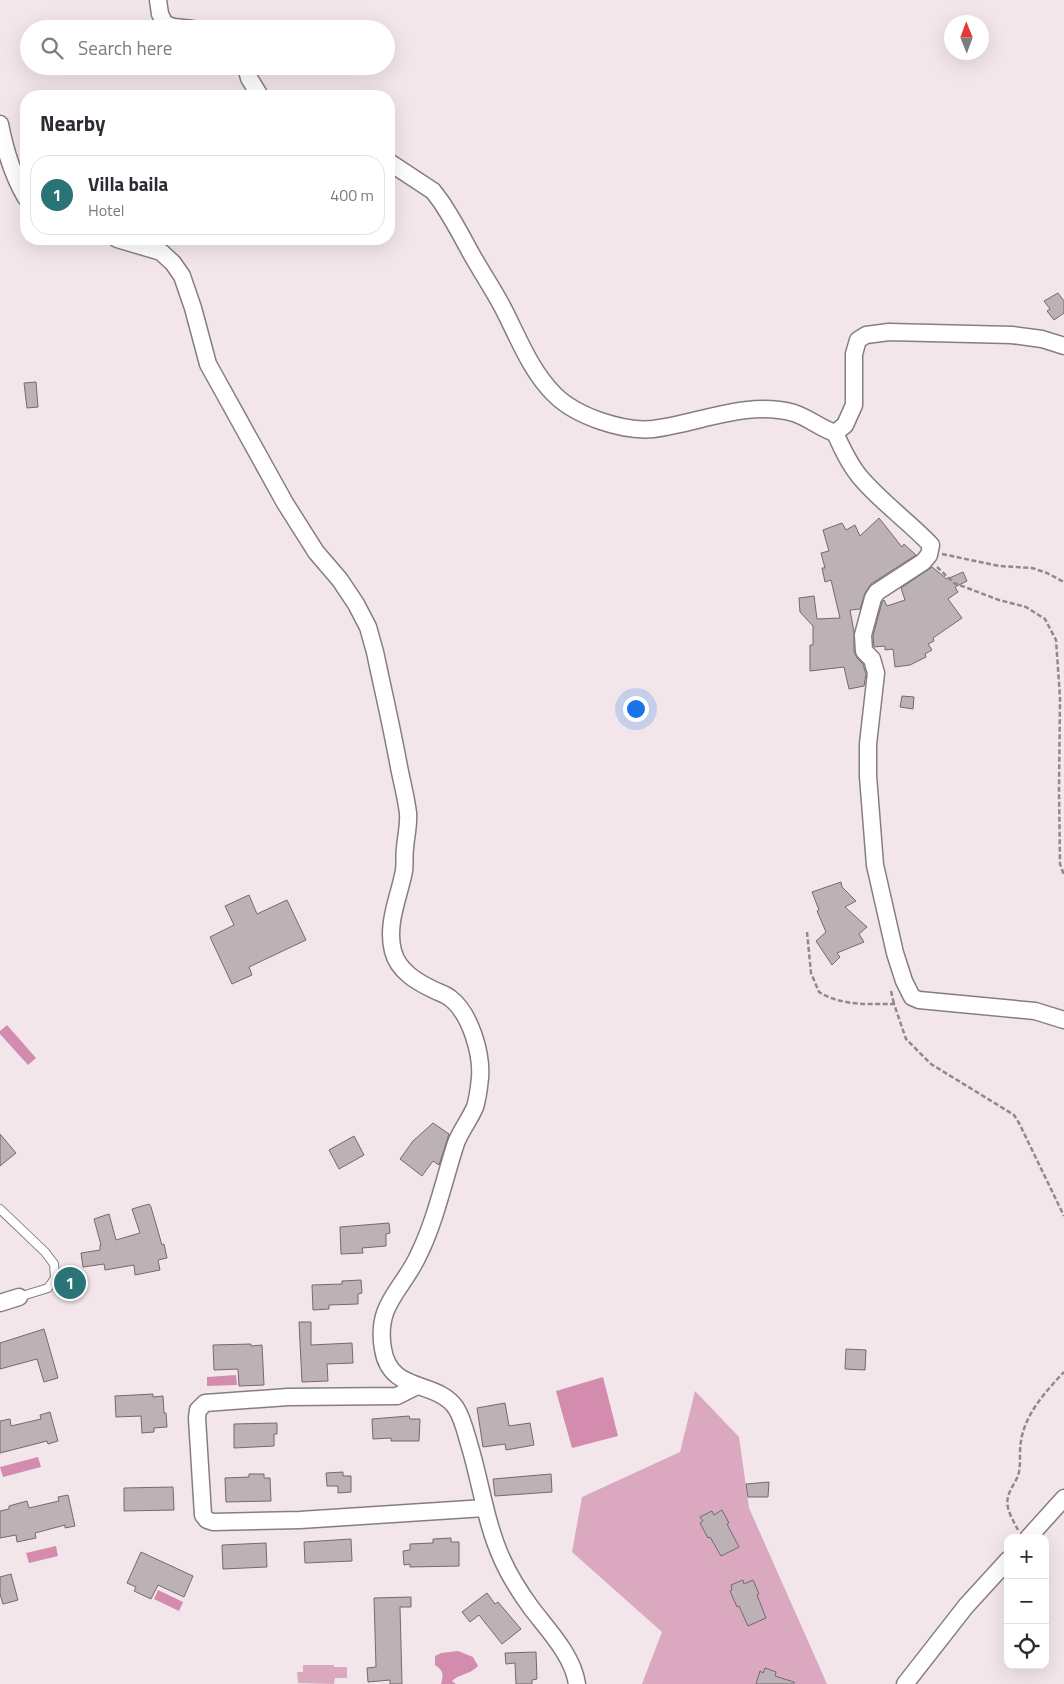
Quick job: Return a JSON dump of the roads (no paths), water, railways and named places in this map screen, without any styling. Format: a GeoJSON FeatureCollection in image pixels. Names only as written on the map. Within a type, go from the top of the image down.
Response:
{"type":"FeatureCollection","features":[{"type":"Feature","properties":{"kind":"street"},"geometry":{"type":"LineString","coordinates":[[158,0],[163,20]]}},
{"type":"Feature","properties":{"kind":"street"},"geometry":{"type":"LineString","coordinates":[[248,75],[256,90]]}},
{"type":"Feature","properties":{"kind":"street"},"geometry":{"type":"LineString","coordinates":[[0,124],[9,162],[20,187]]}},
{"type":"Feature","properties":{"kind":"street"},"geometry":{"type":"LineString","coordinates":[[395,166],[433,191],[442,203],[502,305],[538,376],[555,396],[578,412],[632,428],[650,429],[745,410],[770,409],[801,416],[835,433],[846,457],[859,476],[898,516],[931,545],[929,553],[918,566],[877,592],[873,598],[863,635],[864,651],[872,659],[876,673],[868,744],[868,776],[875,864],[895,953],[908,990],[912,997],[919,1000],[1035,1011],[1064,1020]]}},
{"type":"Feature","properties":{"kind":"street"},"geometry":{"type":"LineString","coordinates":[[138,245],[162,252],[182,276],[208,364],[285,503],[316,552],[340,580],[356,604],[368,628],[376,652],[408,813],[404,870],[396,900],[392,926],[391,942],[394,956],[402,968],[416,980],[448,996],[459,1006],[466,1018],[480,1061],[480,1077],[475,1106],[457,1140],[426,1238],[410,1272],[394,1292],[387,1305],[381,1336],[386,1363],[392,1372],[402,1379],[444,1397],[455,1407],[461,1418],[469,1443],[480,1481],[485,1508],[500,1557],[530,1606],[570,1662],[577,1684]]}},
{"type":"Feature","properties":{"kind":"street"},"geometry":{"type":"LineString","coordinates":[[835,433],[845,425],[854,405],[854,354],[858,340],[866,335],[889,332],[1012,335],[1042,339],[1064,346]]}},
{"type":"Feature","properties":{"kind":"street"},"geometry":{"type":"LineString","coordinates":[[0,1303],[19,1297]]}},
{"type":"Feature","properties":{"kind":"street"},"geometry":{"type":"LineString","coordinates":[[417,1386],[397,1396],[288,1397],[205,1403],[198,1410],[197,1418],[203,1515],[207,1520],[213,1522],[300,1520],[485,1508]]}},
{"type":"Feature","properties":{"kind":"street"},"geometry":{"type":"LineString","coordinates":[[1032,1534],[1064,1498]]}},
{"type":"Feature","properties":{"kind":"street"},"geometry":{"type":"LineString","coordinates":[[905,1684],[966,1606],[1004,1564]]}},
{"type":"Feature","properties":{"kind":"lane"},"geometry":{"type":"LineString","coordinates":[[0,1208],[45,1252],[54,1264],[55,1278],[48,1288],[19,1297]]}},
{"type":"Feature","properties":{"kind":"place","name":"Villa baila"},"geometry":{"type":"Point","coordinates":[70,1283]}}]}
